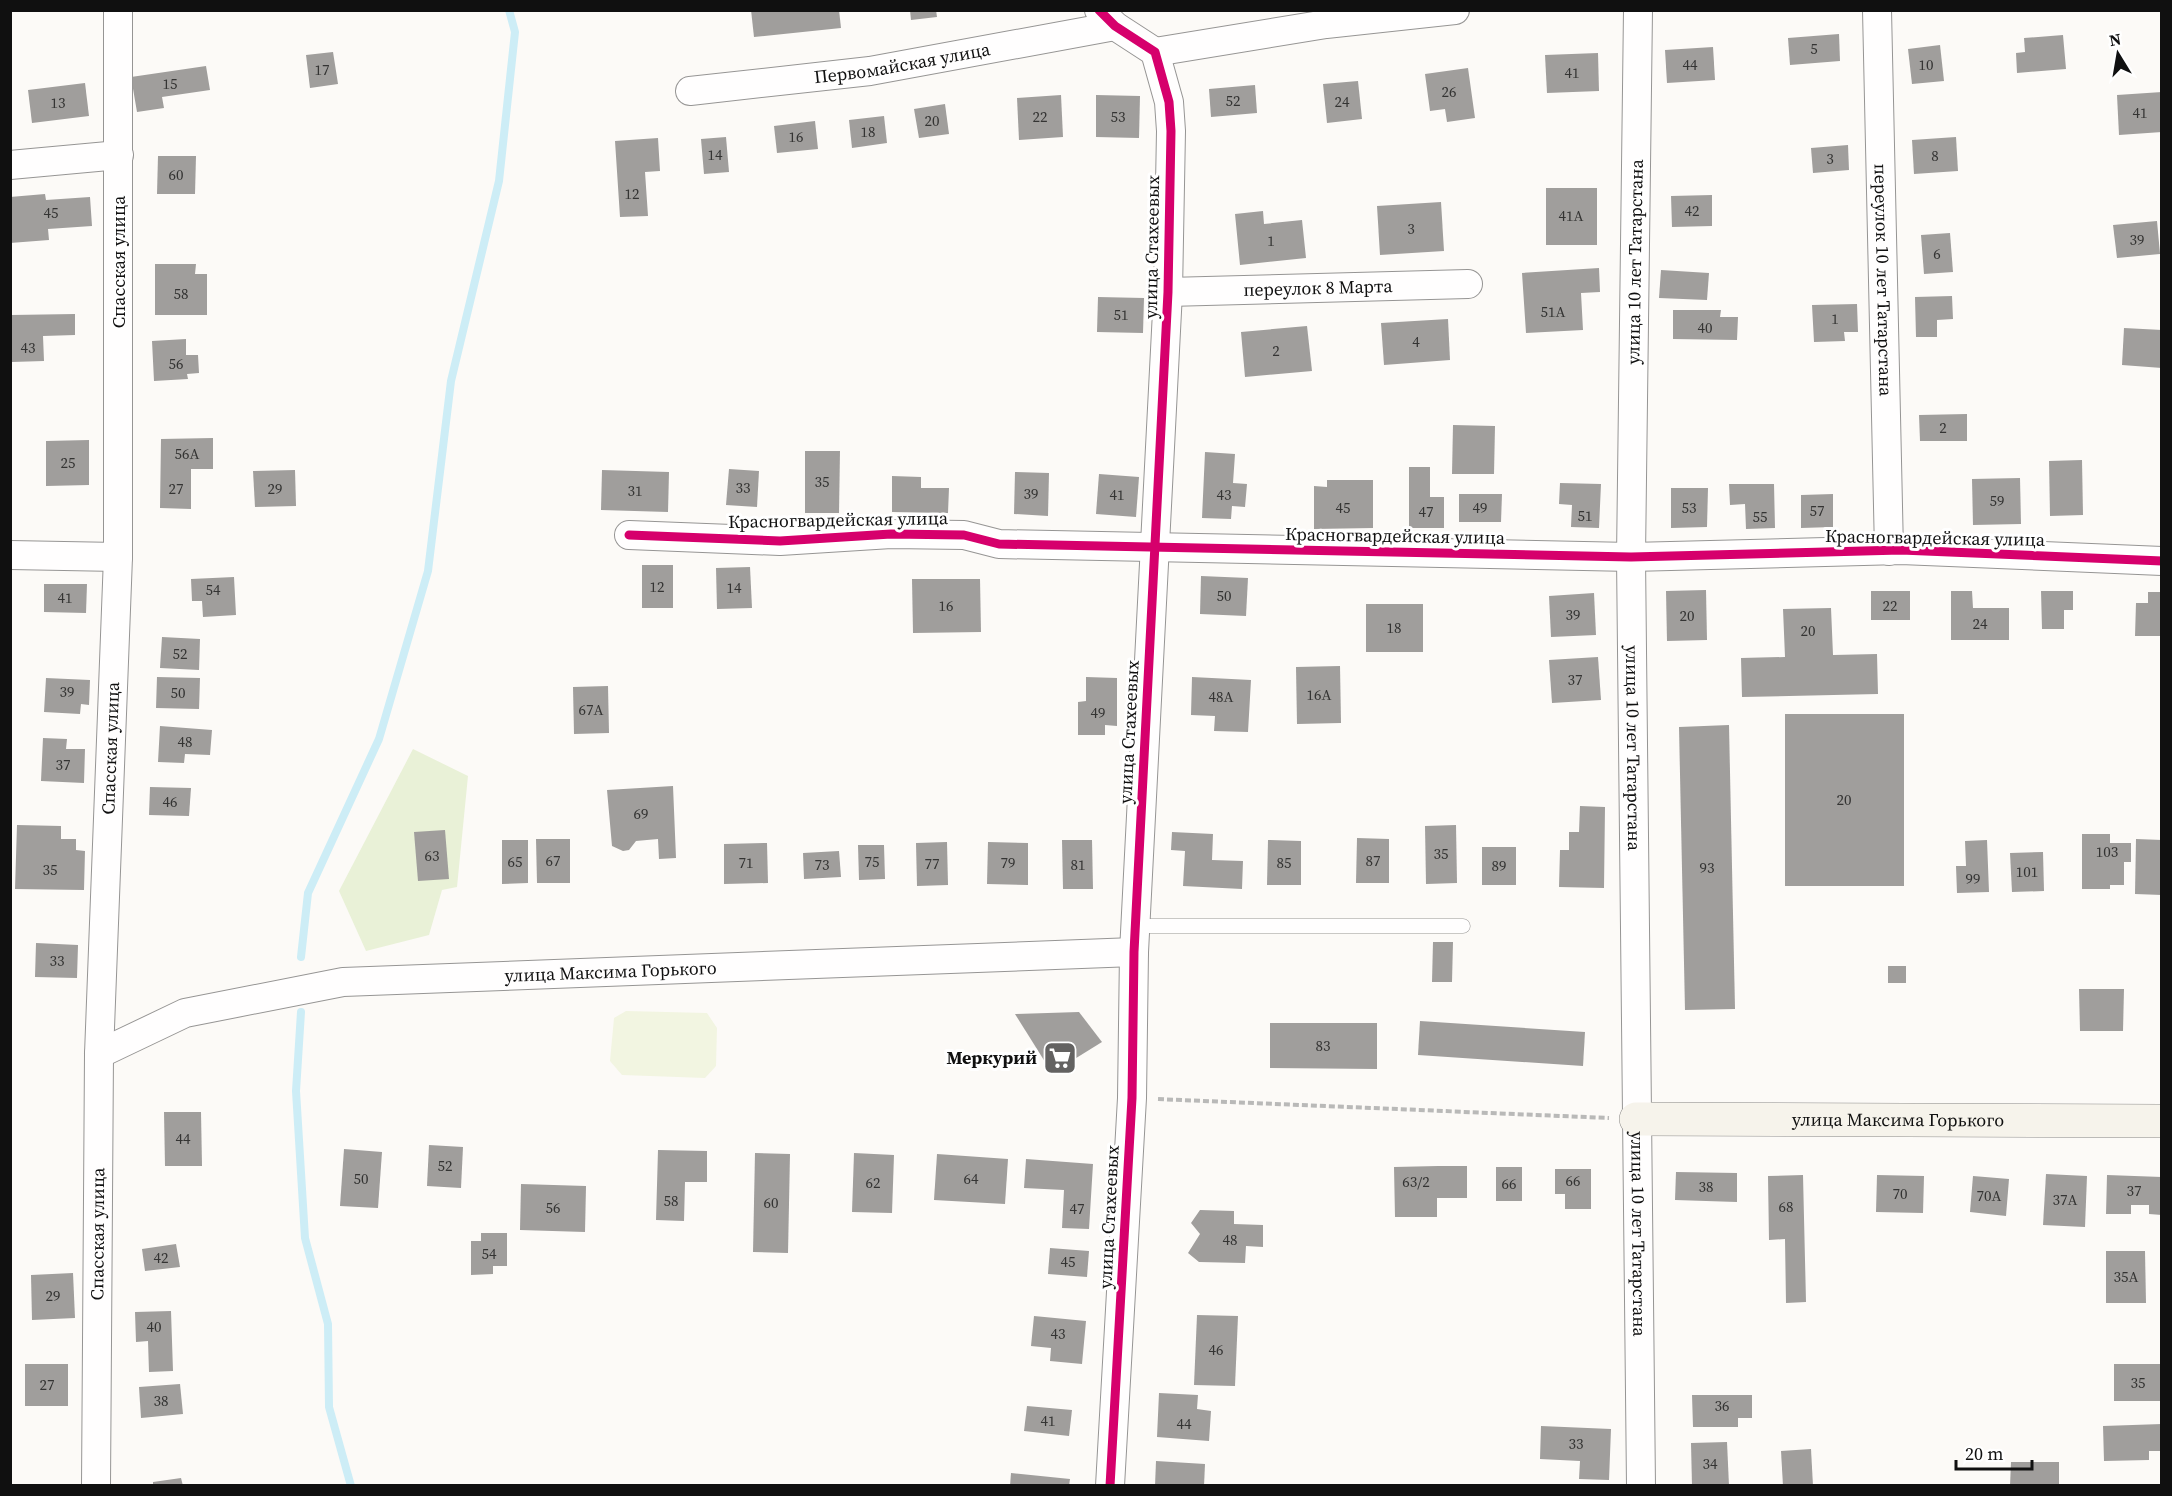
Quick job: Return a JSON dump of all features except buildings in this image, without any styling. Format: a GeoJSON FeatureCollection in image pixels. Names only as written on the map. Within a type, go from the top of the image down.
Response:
{"type":"FeatureCollection","features":[{"type":"Feature","properties":{"kind":"street","name":"Спасская улица"},"geometry":{"type":"LineString","coordinates":[[96,1485],[99,1054],[118,557],[118,10]]}},
{"type":"Feature","properties":{"kind":"street"},"geometry":{"type":"LineString","coordinates":[[1107,18],[1155,52],[1326,24],[1455,10]]}},
{"type":"Feature","properties":{"kind":"street","name":"улица 10 лет Татарстана"},"geometry":{"type":"LineString","coordinates":[[1638,10],[1631,557],[1641,1485]]}},
{"type":"Feature","properties":{"kind":"street","name":"переулок 10 лет Татарстана"},"geometry":{"type":"LineString","coordinates":[[1877,10],[1888,550]]}},
{"type":"Feature","properties":{"kind":"street","name":"Первомайская улица"},"geometry":{"type":"LineString","coordinates":[[690,91],[870,71],[1107,18]]}},
{"type":"Feature","properties":{"kind":"street","name":"улица Стахеевых"},"geometry":{"type":"LineString","coordinates":[[1110,1485],[1132,1098],[1134,939],[1168,292],[1171,131],[1167,93],[1155,52]]}},
{"type":"Feature","properties":{"kind":"street"},"geometry":{"type":"LineString","coordinates":[[10,165],[119,155]]}},
{"type":"Feature","properties":{"kind":"street","name":"переулок 8 Марта"},"geometry":{"type":"LineString","coordinates":[[1168,292],[1468,284]]}},
{"type":"Feature","properties":{"kind":"street","name":"Красногвардейская улица"},"geometry":{"type":"LineString","coordinates":[[629,535],[780,541],[891,534],[964,535],[999,544],[1631,557],[1888,550],[2162,561]]}},
{"type":"Feature","properties":{"kind":"street"},"geometry":{"type":"LineString","coordinates":[[10,555],[118,557]]}},
{"type":"Feature","properties":{"kind":"street","name":"улица Максима Горького"},"geometry":{"type":"LineString","coordinates":[[99,1054],[185,1013],[343,982],[1134,939]]}},
{"type":"Feature","properties":{"kind":"street","name":"улица Максима Горького"},"geometry":{"type":"LineString","coordinates":[[1636,1119],[2162,1121]]}},
{"type":"Feature","properties":{"kind":"lane"},"geometry":{"type":"LineString","coordinates":[[1134,939],[1463,926]]}},
{"type":"Feature","properties":{"kind":"path"},"geometry":{"type":"LineString","coordinates":[[1132,1098],[1636,1119]]}},
{"type":"Feature","properties":{"kind":"green space"},"geometry":{"type":"Polygon","coordinates":[[[413,749],[468,776],[457,887],[442,890],[429,935],[366,951],[339,891],[413,749]]]}},
{"type":"Feature","properties":{"kind":"green space"},"geometry":{"type":"Polygon","coordinates":[[[626,1011],[707,1013],[717,1028],[716,1066],[705,1078],[622,1075],[610,1061],[614,1018],[626,1011]]]}},
{"type":"Feature","properties":{"kind":"waterway"},"geometry":{"type":"LineString","coordinates":[[301,957],[308,893],[379,739],[428,571],[451,381],[499,181],[515,32],[509,10]]}},
{"type":"Feature","properties":{"kind":"waterway"},"geometry":{"type":"LineString","coordinates":[[301,1012],[296,1091],[305,1238],[328,1324],[329,1407],[351,1486]]}},
{"type":"Feature","properties":{"kind":"cycle path"},"geometry":{"type":"LineString","coordinates":[[1099,10],[1115,26],[1155,52],[1169,102],[1171,131],[1168,292],[1134,952],[1132,1098],[1110,1486]]}},
{"type":"Feature","properties":{"kind":"cycle path"},"geometry":{"type":"LineString","coordinates":[[629,535],[780,541],[891,534],[964,535],[999,544],[1631,557],[1901,550],[2162,561]]}},
{"type":"Feature","properties":{"kind":"place","name":"Меркурий"},"geometry":{"type":"Point","coordinates":[1060,1058]}}]}
